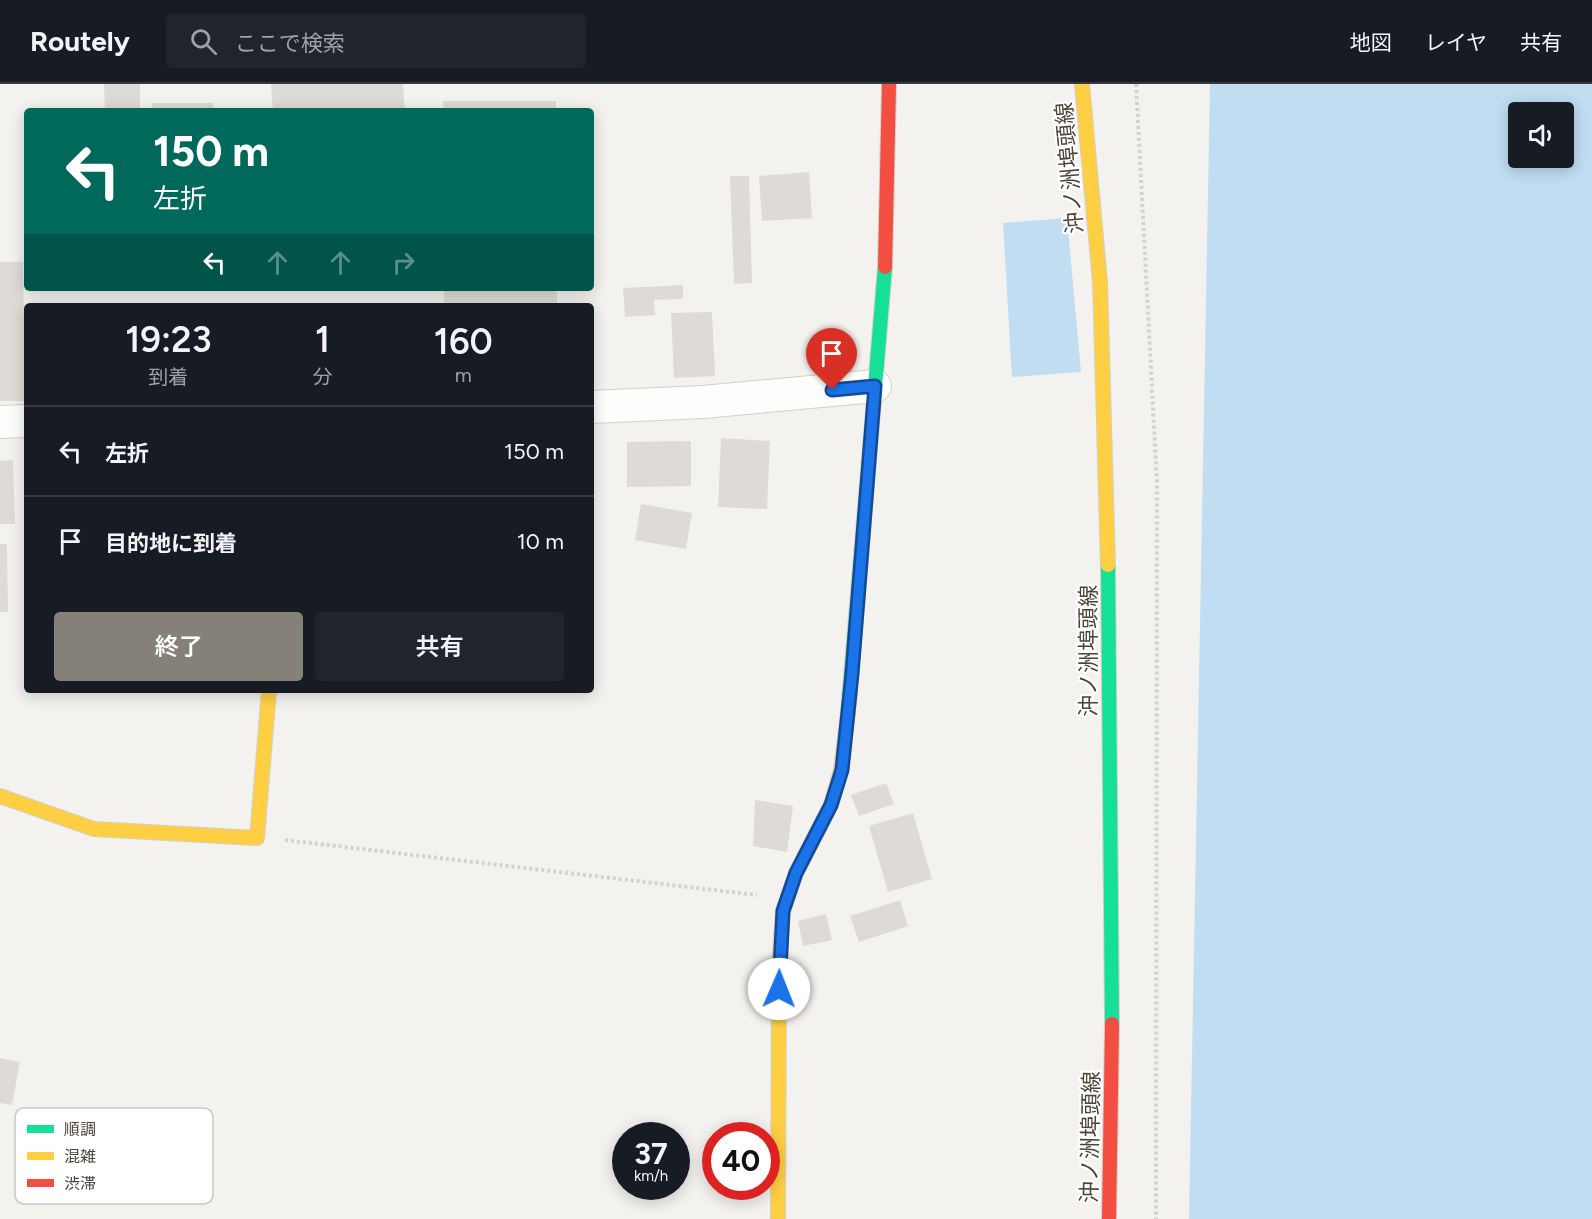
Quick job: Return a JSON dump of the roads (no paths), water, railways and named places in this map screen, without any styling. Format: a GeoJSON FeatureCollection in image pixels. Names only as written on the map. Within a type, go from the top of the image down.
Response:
{"type":"FeatureCollection","features":[{"type":"Feature","properties":{"kind":"street"},"geometry":{"type":"LineString","coordinates":[[778,1219],[780,966],[783,911],[796,873],[831,805],[842,770],[852,674],[887,242],[889,84]]}},
{"type":"Feature","properties":{"kind":"street","name":"沖ノ洲埠頭線"},"geometry":{"type":"LineString","coordinates":[[1082,84],[1100,282],[1108,514],[1112,1065],[1109,1219]]}},
{"type":"Feature","properties":{"kind":"street"},"geometry":{"type":"LineString","coordinates":[[594,407],[703,402],[875,386]]}},
{"type":"Feature","properties":{"kind":"street"},"geometry":{"type":"LineString","coordinates":[[0,422],[24,421]]}},
{"type":"Feature","properties":{"kind":"street"},"geometry":{"type":"LineString","coordinates":[[0,796],[94,829],[257,838],[269,693]]}},
{"type":"Feature","properties":{"kind":"water"},"geometry":{"type":"Polygon","coordinates":[[[1210,84],[1592,84],[1592,1219],[1189,1219],[1210,84]]]}},
{"type":"Feature","properties":{"kind":"water"},"geometry":{"type":"Polygon","coordinates":[[[1067,218],[1081,372],[1012,377],[1003,223],[1067,218]]]}}]}
